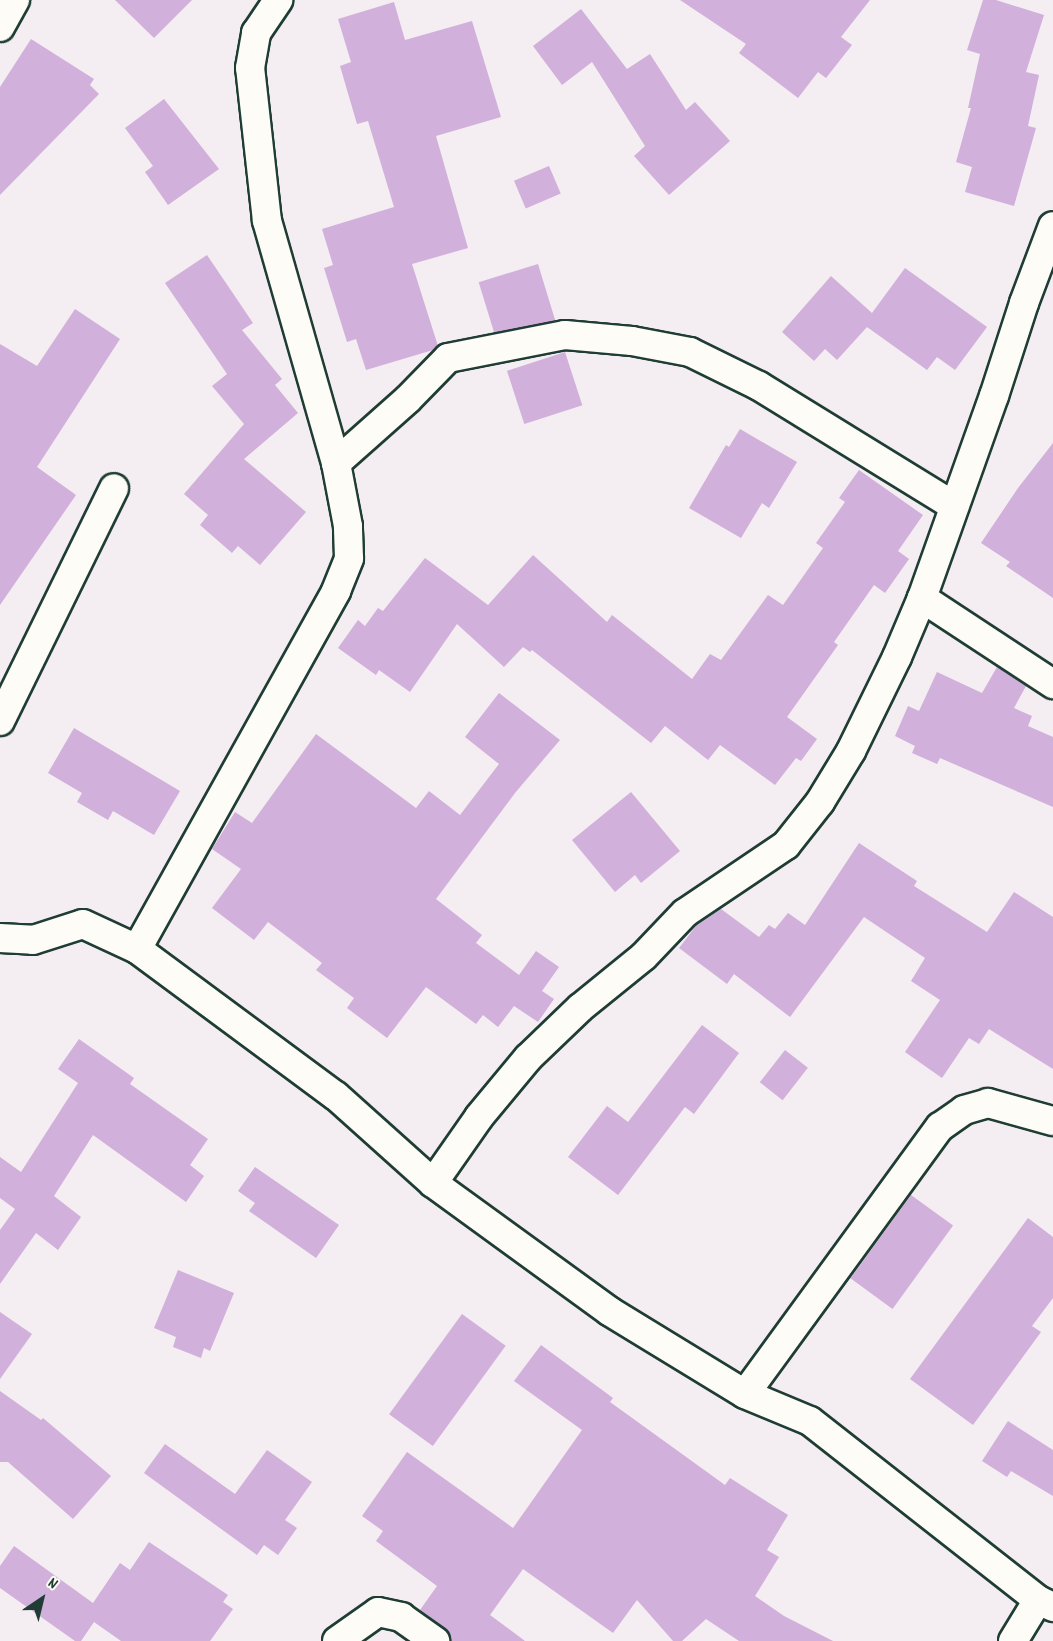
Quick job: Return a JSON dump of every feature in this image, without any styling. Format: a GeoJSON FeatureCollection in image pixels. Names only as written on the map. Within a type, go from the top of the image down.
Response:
{"type":"FeatureCollection","features":[{"type":"Feature","properties":{"kind":"street"},"geometry":{"type":"LineString","coordinates":[[0,27],[15,0]]}},
{"type":"Feature","properties":{"kind":"street"},"geometry":{"type":"LineString","coordinates":[[137,949],[336,591],[349,558],[348,526],[336,463],[267,221],[250,68],[256,33],[279,0]]}},
{"type":"Feature","properties":{"kind":"street"},"geometry":{"type":"LineString","coordinates":[[433,1183],[479,1117],[528,1058],[580,1008],[644,956],[684,913],[786,845],[820,802],[850,751],[897,657],[922,598],[1053,226]]}},
{"type":"Feature","properties":{"kind":"street"},"geometry":{"type":"LineString","coordinates":[[336,463],[408,399],[448,358],[565,335],[632,341],[690,352],[759,386],[954,506]]}},
{"type":"Feature","properties":{"kind":"street"},"geometry":{"type":"LineString","coordinates":[[0,721],[114,488]]}},
{"type":"Feature","properties":{"kind":"street"},"geometry":{"type":"LineString","coordinates":[[922,598],[1053,684]]}},
{"type":"Feature","properties":{"kind":"street"},"geometry":{"type":"LineString","coordinates":[[0,938],[33,940],[83,924],[137,949],[336,1096],[433,1183],[609,1311],[745,1394],[810,1421],[1046,1603],[1013,1641]]}},
{"type":"Feature","properties":{"kind":"street"},"geometry":{"type":"LineString","coordinates":[[745,1394],[940,1127],[964,1110],[988,1103],[1053,1121]]}},
{"type":"Feature","properties":{"kind":"street"},"geometry":{"type":"LineString","coordinates":[[337,1641],[378,1612],[400,1617],[435,1641]]}},
{"type":"Feature","properties":{"kind":"building"},"geometry":{"type":"Polygon","coordinates":[[[115,0],[192,0],[154,38],[115,0]]]}},
{"type":"Feature","properties":{"kind":"building"},"geometry":{"type":"Polygon","coordinates":[[[680,0],[870,0],[841,37],[852,45],[826,78],[818,72],[798,98],[739,53],[746,44],[680,0]]]}},
{"type":"Feature","properties":{"kind":"building"},"geometry":{"type":"Polygon","coordinates":[[[983,0],[996,0],[1044,15],[1026,72],[1039,75],[1028,126],[1036,128],[1014,206],[965,192],[972,167],[956,162],[971,108],[968,108],[980,54],[967,50],[983,0]]]}},
{"type":"Feature","properties":{"kind":"building"},"geometry":{"type":"Polygon","coordinates":[[[394,2],[405,40],[472,21],[501,117],[436,136],[468,248],[412,264],[438,346],[433,350],[366,370],[356,339],[347,342],[324,268],[333,265],[322,229],[394,207],[368,121],[357,124],[340,66],[351,62],[338,19],[394,2]]]}},
{"type":"Feature","properties":{"kind":"building"},"geometry":{"type":"Polygon","coordinates":[[[581,9],[627,69],[650,54],[686,110],[695,102],[730,141],[669,195],[634,156],[645,146],[592,62],[562,85],[533,46],[581,9]]]}},
{"type":"Feature","properties":{"kind":"building"},"geometry":{"type":"Polygon","coordinates":[[[31,39],[94,79],[90,85],[99,94],[0,195],[0,87],[31,39]]]}},
{"type":"Feature","properties":{"kind":"building"},"geometry":{"type":"Polygon","coordinates":[[[164,99],[219,169],[168,205],[145,172],[153,166],[125,128],[164,99]]]}},
{"type":"Feature","properties":{"kind":"building"},"geometry":{"type":"Polygon","coordinates":[[[549,166],[561,194],[526,208],[514,181],[549,166]]]}},
{"type":"Feature","properties":{"kind":"building"},"geometry":{"type":"Polygon","coordinates":[[[207,255],[253,323],[242,330],[282,379],[275,385],[298,413],[244,459],[306,512],[260,565],[238,546],[232,553],[200,525],[208,515],[184,494],[244,424],[212,386],[227,374],[165,283],[207,255]]]}},
{"type":"Feature","properties":{"kind":"building"},"geometry":{"type":"Polygon","coordinates":[[[538,264],[555,320],[496,339],[479,282],[538,264]]]}},
{"type":"Feature","properties":{"kind":"building"},"geometry":{"type":"Polygon","coordinates":[[[905,268],[987,327],[955,370],[937,357],[927,370],[867,327],[837,360],[825,349],[814,361],[782,332],[831,276],[872,313],[905,268]]]}},
{"type":"Feature","properties":{"kind":"building"},"geometry":{"type":"Polygon","coordinates":[[[75,309],[120,339],[37,467],[76,495],[0,605],[0,344],[37,366],[75,309]]]}},
{"type":"Feature","properties":{"kind":"building"},"geometry":{"type":"Polygon","coordinates":[[[565,352],[582,405],[524,424],[507,371],[565,352]]]}},
{"type":"Feature","properties":{"kind":"building"},"geometry":{"type":"Polygon","coordinates":[[[740,429],[797,462],[769,508],[762,503],[741,538],[689,508],[726,445],[729,447],[740,429]]]}},
{"type":"Feature","properties":{"kind":"building"},"geometry":{"type":"Polygon","coordinates":[[[1053,443],[1053,598],[1006,566],[1010,562],[981,543],[1018,488],[1053,443]]]}},
{"type":"Feature","properties":{"kind":"building"},"geometry":{"type":"Polygon","coordinates":[[[859,470],[923,515],[898,551],[909,559],[885,593],[874,585],[834,642],[838,645],[787,717],[817,739],[801,761],[796,758],[775,785],[720,745],[708,760],[665,726],[651,743],[532,650],[530,652],[523,647],[504,667],[457,624],[410,692],[379,670],[376,675],[338,648],[358,620],[365,626],[378,608],[383,611],[425,558],[488,605],[533,555],[607,622],[612,615],[692,679],[710,654],[721,660],[768,595],[783,605],[823,548],[816,543],[845,502],[839,498],[859,470]]]}},
{"type":"Feature","properties":{"kind":"building"},"geometry":{"type":"Polygon","coordinates":[[[997,667],[1026,686],[1014,708],[1032,716],[1028,726],[1053,737],[1053,807],[940,758],[937,764],[912,753],[915,746],[895,736],[908,706],[919,711],[937,672],[982,693],[997,667]]]}},
{"type":"Feature","properties":{"kind":"building"},"geometry":{"type":"Polygon","coordinates":[[[499,693],[560,740],[515,793],[436,899],[482,935],[476,943],[519,975],[536,951],[559,967],[542,991],[554,999],[538,1022],[514,1006],[498,1027],[483,1015],[476,1024],[426,987],[387,1038],[347,1008],[354,998],[316,970],[322,963],[268,922],[254,940],[212,908],[241,869],[212,849],[235,812],[252,823],[316,734],[416,808],[429,791],[460,815],[499,764],[465,737],[499,693]]]}},
{"type":"Feature","properties":{"kind":"building"},"geometry":{"type":"Polygon","coordinates":[[[74,728],[180,791],[154,835],[113,811],[108,820],[77,802],[82,793],[48,773],[74,728]]]}},
{"type":"Feature","properties":{"kind":"building"},"geometry":{"type":"Polygon","coordinates":[[[631,792],[680,851],[641,883],[635,875],[615,892],[572,840],[631,792]]]}},
{"type":"Feature","properties":{"kind":"building"},"geometry":{"type":"Polygon","coordinates":[[[859,843],[917,881],[914,886],[987,932],[1014,892],[1053,917],[1053,1069],[989,1029],[979,1044],[969,1038],[942,1078],[905,1052],[940,1000],[911,981],[925,958],[864,917],[790,1017],[734,974],[727,984],[679,948],[696,926],[721,909],[759,937],[769,925],[775,929],[788,913],[805,925],[859,843]]]}},
{"type":"Feature","properties":{"kind":"building"},"geometry":{"type":"Polygon","coordinates":[[[702,1025],[739,1053],[694,1114],[685,1107],[618,1195],[568,1157],[607,1106],[628,1122],[702,1025]]]}},
{"type":"Feature","properties":{"kind":"building"},"geometry":{"type":"Polygon","coordinates":[[[79,1039],[134,1078],[130,1084],[208,1139],[190,1165],[204,1176],[186,1202],[93,1135],[54,1196],[81,1217],[58,1250],[36,1233],[0,1284],[0,1230],[15,1209],[0,1198],[0,1157],[21,1172],[78,1083],[58,1069],[79,1039]]]}},
{"type":"Feature","properties":{"kind":"building"},"geometry":{"type":"Polygon","coordinates":[[[785,1050],[808,1068],[783,1100],[760,1082],[785,1050]]]}},
{"type":"Feature","properties":{"kind":"building"},"geometry":{"type":"Polygon","coordinates":[[[255,1167],[339,1225],[316,1258],[249,1211],[255,1203],[238,1191],[255,1167]]]}},
{"type":"Feature","properties":{"kind":"building"},"geometry":{"type":"Polygon","coordinates":[[[911,1195],[953,1226],[893,1309],[850,1278],[911,1195]]]}},
{"type":"Feature","properties":{"kind":"building"},"geometry":{"type":"Polygon","coordinates":[[[1028,1218],[1053,1237],[1053,1298],[1032,1326],[1041,1332],[973,1425],[910,1379],[1028,1218]]]}},
{"type":"Feature","properties":{"kind":"building"},"geometry":{"type":"Polygon","coordinates":[[[178,1270],[234,1293],[210,1351],[204,1348],[201,1358],[173,1347],[176,1337],[154,1328],[178,1270]]]}},
{"type":"Feature","properties":{"kind":"building"},"geometry":{"type":"Polygon","coordinates":[[[0,1312],[32,1334],[0,1379],[0,1312]]]}},
{"type":"Feature","properties":{"kind":"building"},"geometry":{"type":"Polygon","coordinates":[[[462,1314],[506,1346],[433,1446],[389,1414],[462,1314]]]}},
{"type":"Feature","properties":{"kind":"building"},"geometry":{"type":"Polygon","coordinates":[[[541,1345],[613,1398],[610,1402],[725,1485],[730,1478],[788,1515],[767,1550],[779,1557],[755,1596],[784,1616],[833,1641],[739,1641],[706,1619],[682,1641],[673,1641],[637,1600],[613,1633],[523,1569],[490,1615],[525,1641],[451,1641],[445,1628],[420,1610],[437,1586],[376,1541],[383,1531],[362,1516],[407,1452],[513,1528],[582,1430],[514,1381],[541,1345]]]}},
{"type":"Feature","properties":{"kind":"building"},"geometry":{"type":"Polygon","coordinates":[[[0,1391],[41,1420],[43,1418],[111,1476],[73,1519],[8,1462],[0,1462],[0,1391]]]}},
{"type":"Feature","properties":{"kind":"building"},"geometry":{"type":"Polygon","coordinates":[[[1008,1421],[1053,1450],[1053,1496],[1011,1471],[1007,1477],[982,1461],[1008,1421]]]}},
{"type":"Feature","properties":{"kind":"building"},"geometry":{"type":"Polygon","coordinates":[[[165,1444],[235,1494],[267,1450],[312,1482],[285,1520],[297,1528],[278,1555],[264,1545],[257,1555],[144,1473],[165,1444]]]}},
{"type":"Feature","properties":{"kind":"building"},"geometry":{"type":"Polygon","coordinates":[[[149,1542],[228,1595],[223,1602],[233,1609],[210,1641],[121,1641],[94,1622],[81,1641],[75,1641],[0,1588],[0,1566],[14,1546],[93,1603],[120,1563],[130,1570],[149,1542]]]}}]}
